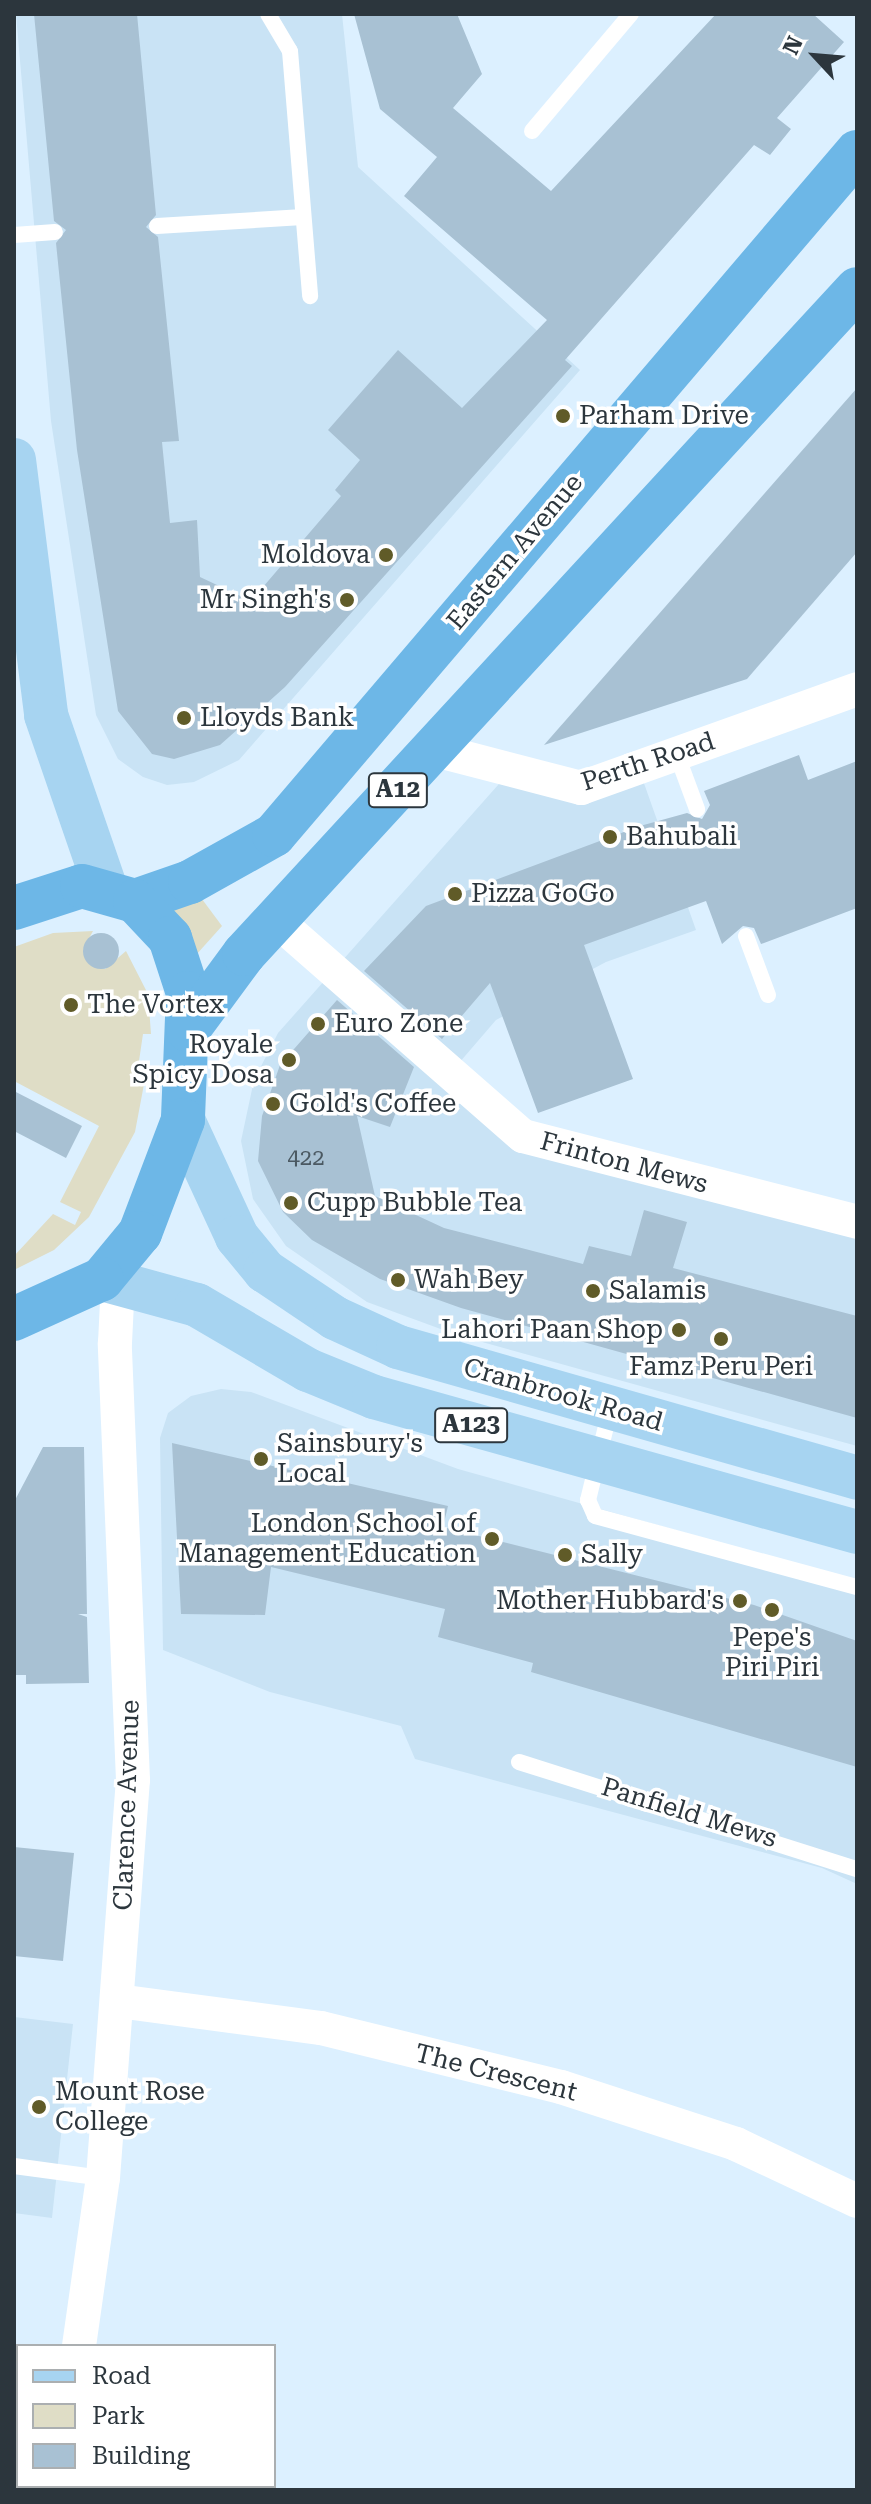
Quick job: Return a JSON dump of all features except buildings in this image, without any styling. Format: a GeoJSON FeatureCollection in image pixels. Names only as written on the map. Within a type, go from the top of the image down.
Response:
{"type":"FeatureCollection","features":[{"type":"Feature","properties":{"kind":"highway","name":"Eastern Avenue"},"geometry":{"type":"LineString","coordinates":[[121,895],[190,882],[274,835],[857,152]]}},
{"type":"Feature","properties":{"kind":"highway","name":"A12"},"geometry":{"type":"LineString","coordinates":[[188,1030],[276,920],[857,289]]}},
{"type":"Feature","properties":{"kind":"highway","name":"A12"},"geometry":{"type":"LineString","coordinates":[[14,908],[82,886],[121,895]]}},
{"type":"Feature","properties":{"kind":"highway"},"geometry":{"type":"LineString","coordinates":[[14,1319],[114,1275],[160,1192],[183,1120],[188,1030],[182,966],[170,938],[121,895]]}},
{"type":"Feature","properties":{"kind":"main road"},"geometry":{"type":"LineString","coordinates":[[14,460],[46,715],[121,895]]}},
{"type":"Feature","properties":{"kind":"main road","name":"Cranbrook Road"},"geometry":{"type":"LineString","coordinates":[[183,1120],[237,1237],[295,1294],[398,1347],[857,1478]]}},
{"type":"Feature","properties":{"kind":"main road","name":"Cranbrook Road"},"geometry":{"type":"LineString","coordinates":[[114,1275],[229,1319],[308,1370],[374,1397],[857,1532]]}},
{"type":"Feature","properties":{"kind":"street","name":"Perth Road"},"geometry":{"type":"LineString","coordinates":[[435,750],[581,788],[857,689]]}},
{"type":"Feature","properties":{"kind":"street","name":"Frinton Mews"},"geometry":{"type":"LineString","coordinates":[[276,920],[523,1136],[857,1222]]}},
{"type":"Feature","properties":{"kind":"street","name":"Clarence Avenue"},"geometry":{"type":"LineString","coordinates":[[79,2344],[103,2178],[133,1780],[127,1513],[115,1343],[114,1275]]}},
{"type":"Feature","properties":{"kind":"street","name":"The Crescent"},"geometry":{"type":"LineString","coordinates":[[118,2001],[321,2028],[561,2087],[736,2144],[857,2201]]}},
{"type":"Feature","properties":{"kind":"lane"},"geometry":{"type":"LineString","coordinates":[[268,14],[290,51],[310,296]]}},
{"type":"Feature","properties":{"kind":"lane"},"geometry":{"type":"LineString","coordinates":[[532,131],[631,14]]}},
{"type":"Feature","properties":{"kind":"lane"},"geometry":{"type":"LineString","coordinates":[[157,226],[303,217]]}},
{"type":"Feature","properties":{"kind":"lane"},"geometry":{"type":"LineString","coordinates":[[14,235],[55,232]]}},
{"type":"Feature","properties":{"kind":"lane"},"geometry":{"type":"LineString","coordinates":[[677,755],[697,809]]}},
{"type":"Feature","properties":{"kind":"lane"},"geometry":{"type":"LineString","coordinates":[[746,936],[768,995]]}},
{"type":"Feature","properties":{"kind":"lane"},"geometry":{"type":"LineString","coordinates":[[610,1410],[588,1500],[595,1516],[857,1587]]}},
{"type":"Feature","properties":{"kind":"lane","name":"Panfield Mews"},"geometry":{"type":"LineString","coordinates":[[519,1762],[857,1869]]}},
{"type":"Feature","properties":{"kind":"lane"},"geometry":{"type":"LineString","coordinates":[[14,2166],[103,2178]]}},
{"type":"Feature","properties":{"kind":"shaded area"},"geometry":{"type":"Polygon","coordinates":[[[16,14],[342,14],[358,167],[580,370],[239,760],[194,782],[167,785],[143,777],[118,759],[96,715],[51,421],[16,14]]]}},
{"type":"Feature","properties":{"kind":"shaded area"},"geometry":{"type":"Polygon","coordinates":[[[640,772],[696,930],[606,962],[496,1020],[459,1063],[522,1119],[857,1207],[857,1446],[457,1335],[367,1302],[286,1246],[253,1199],[241,1141],[254,1080],[278,1033],[506,776],[640,772]]]}},
{"type":"Feature","properties":{"kind":"shaded area"},"geometry":{"type":"Polygon","coordinates":[[[221,1389],[251,1392],[458,1469],[857,1581],[857,1884],[822,1868],[415,1759],[401,1726],[270,1692],[163,1650],[160,1438],[168,1413],[191,1396],[221,1389]]]}},
{"type":"Feature","properties":{"kind":"shaded area","name":"Mount Rose College"},"geometry":{"type":"Polygon","coordinates":[[[14,2017],[73,2024],[52,2218],[14,2213],[14,2017]]]}},
{"type":"Feature","properties":{"kind":"green space"},"geometry":{"type":"Polygon","coordinates":[[[196,891],[222,926],[196,955],[162,897],[196,891]]]}},
{"type":"Feature","properties":{"kind":"green space"},"geometry":{"type":"Polygon","coordinates":[[[93,931],[85,946],[88,962],[105,969],[126,951],[148,994],[151,1034],[143,1034],[139,1061],[148,1063],[135,1132],[89,1217],[54,1250],[14,1270],[14,1256],[53,1214],[75,1225],[81,1212],[60,1202],[99,1126],[14,1081],[14,947],[53,933],[93,931]]]}},
{"type":"Feature","properties":{"kind":"place","name":"Parham Drive"},"geometry":{"type":"Point","coordinates":[563,416]}},
{"type":"Feature","properties":{"kind":"place","name":"Moldova"},"geometry":{"type":"Point","coordinates":[386,555]}},
{"type":"Feature","properties":{"kind":"place","name":"Mr Singh's"},"geometry":{"type":"Point","coordinates":[347,600]}},
{"type":"Feature","properties":{"kind":"place","name":"Lloyds Bank"},"geometry":{"type":"Point","coordinates":[184,718]}},
{"type":"Feature","properties":{"kind":"place","name":"Bahubali"},"geometry":{"type":"Point","coordinates":[610,837]}},
{"type":"Feature","properties":{"kind":"place","name":"Pizza GoGo"},"geometry":{"type":"Point","coordinates":[455,894]}},
{"type":"Feature","properties":{"kind":"place","name":"The Vortex"},"geometry":{"type":"Point","coordinates":[71,1005]}},
{"type":"Feature","properties":{"kind":"place","name":"Euro Zone"},"geometry":{"type":"Point","coordinates":[318,1024]}},
{"type":"Feature","properties":{"kind":"place","name":"Royale Spicy Dosa"},"geometry":{"type":"Point","coordinates":[289,1060]}},
{"type":"Feature","properties":{"kind":"place","name":"Gold's Coffee"},"geometry":{"type":"Point","coordinates":[273,1104]}},
{"type":"Feature","properties":{"kind":"place","name":"Cupp Bubble Tea"},"geometry":{"type":"Point","coordinates":[291,1203]}},
{"type":"Feature","properties":{"kind":"place","name":"Wah Bey"},"geometry":{"type":"Point","coordinates":[398,1280]}},
{"type":"Feature","properties":{"kind":"place","name":"Salamis"},"geometry":{"type":"Point","coordinates":[593,1291]}},
{"type":"Feature","properties":{"kind":"place","name":"Lahori Paan Shop"},"geometry":{"type":"Point","coordinates":[679,1330]}},
{"type":"Feature","properties":{"kind":"place","name":"Famz Peru Peri"},"geometry":{"type":"Point","coordinates":[721,1339]}},
{"type":"Feature","properties":{"kind":"place","name":"Sainsbury's Local"},"geometry":{"type":"Point","coordinates":[261,1459]}},
{"type":"Feature","properties":{"kind":"place","name":"London School of Management Education"},"geometry":{"type":"Point","coordinates":[492,1539]}},
{"type":"Feature","properties":{"kind":"place","name":"Sally"},"geometry":{"type":"Point","coordinates":[565,1555]}},
{"type":"Feature","properties":{"kind":"place","name":"Mother Hubbard's"},"geometry":{"type":"Point","coordinates":[740,1601]}},
{"type":"Feature","properties":{"kind":"place","name":"Pepe's Piri Piri"},"geometry":{"type":"Point","coordinates":[772,1610]}},
{"type":"Feature","properties":{"kind":"place","name":"Mount Rose College"},"geometry":{"type":"Point","coordinates":[39,2107]}}]}
